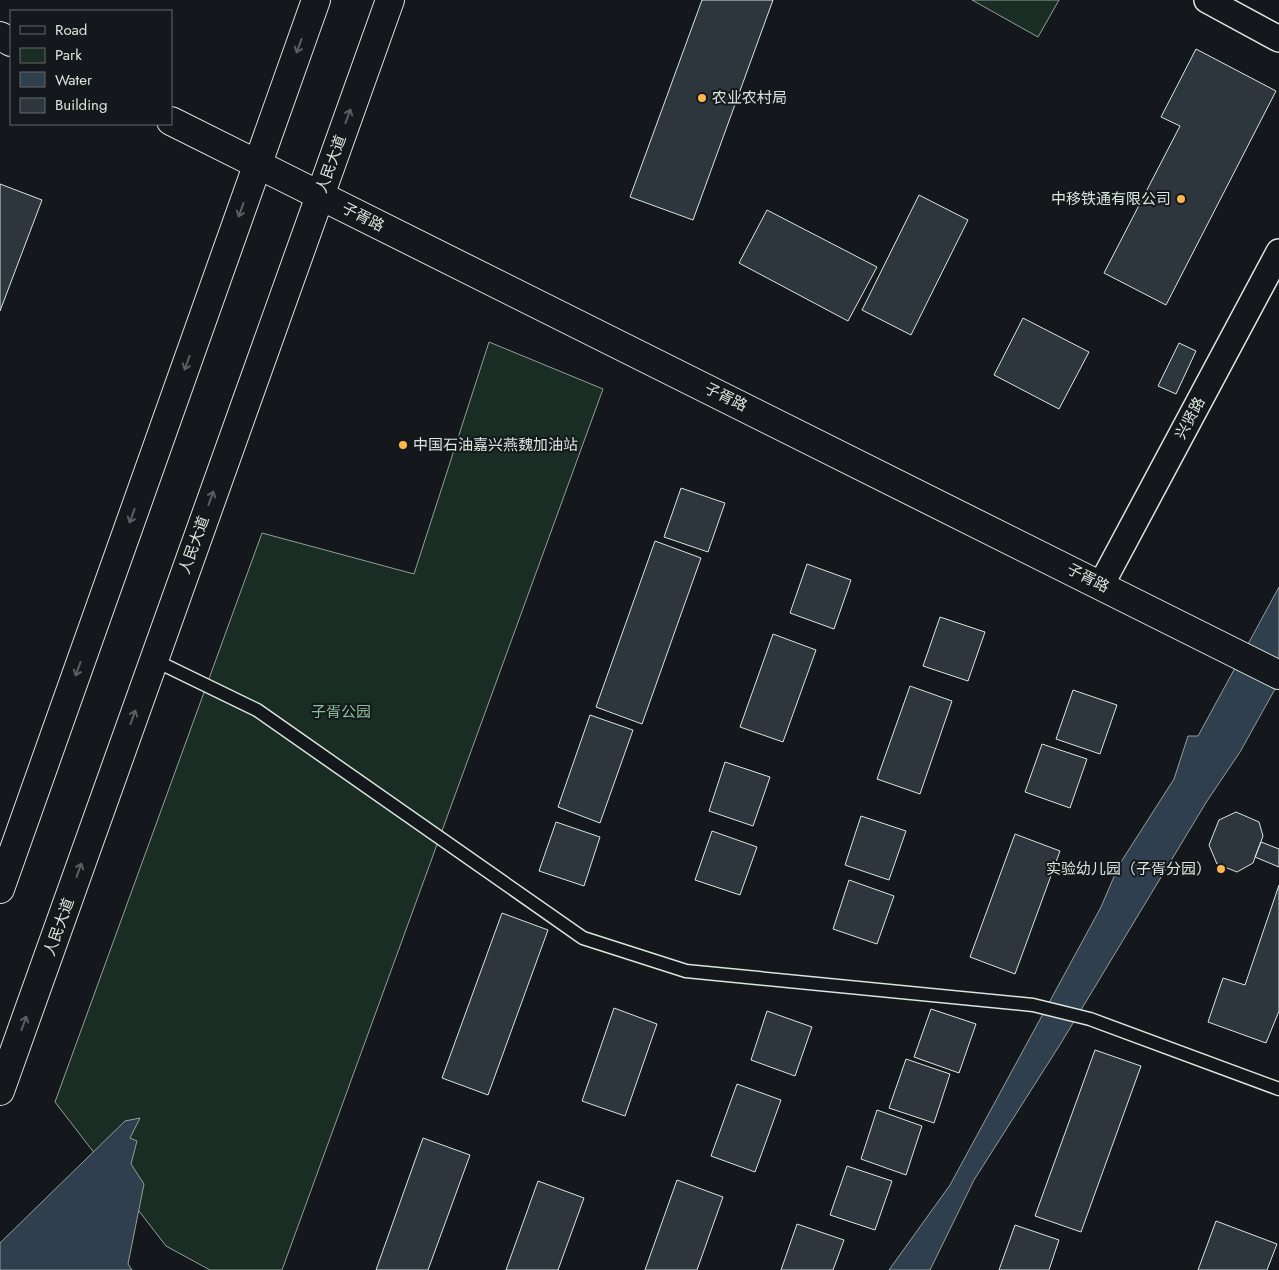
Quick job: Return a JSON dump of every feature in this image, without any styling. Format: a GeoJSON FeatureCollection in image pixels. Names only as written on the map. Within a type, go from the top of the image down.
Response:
{"type":"FeatureCollection","features":[{"type":"Feature","properties":{"kind":"main road"},"geometry":{"type":"LineString","coordinates":[[0,890],[316,0]]}},
{"type":"Feature","properties":{"kind":"main road","name":"人民大道"},"geometry":{"type":"LineString","coordinates":[[4,1080],[390,0]]}},
{"type":"Feature","properties":{"kind":"main road","name":"子胥路"},"geometry":{"type":"LineString","coordinates":[[172,121],[1102,585],[1279,676]]}},
{"type":"Feature","properties":{"kind":"street"},"geometry":{"type":"LineString","coordinates":[[1207,0],[1279,39]]}},
{"type":"Feature","properties":{"kind":"street","name":"兴贤路"},"geometry":{"type":"LineString","coordinates":[[1102,585],[1279,252]]}},
{"type":"Feature","properties":{"kind":"lane"},"geometry":{"type":"LineString","coordinates":[[154,660],[257,710],[583,938],[686,971],[1033,1006],[1090,1019],[1279,1089]]}},
{"type":"Feature","properties":{"kind":"green space"},"geometry":{"type":"Polygon","coordinates":[[[972,0],[1059,0],[1038,37],[972,0]]]}},
{"type":"Feature","properties":{"kind":"green space","name":"子胥公园"},"geometry":{"type":"Polygon","coordinates":[[[489,342],[603,389],[282,1270],[210,1270],[166,1246],[55,1102],[262,533],[414,574],[489,342]]]}},
{"type":"Feature","properties":{"kind":"water"},"geometry":{"type":"Polygon","coordinates":[[[1279,587],[1279,682],[1240,752],[1207,801],[1061,1043],[974,1180],[930,1270],[889,1270],[950,1185],[1101,907],[1119,865],[1174,779],[1188,736],[1198,736],[1279,587]]]}},
{"type":"Feature","properties":{"kind":"water"},"geometry":{"type":"Polygon","coordinates":[[[140,1118],[130,1138],[137,1141],[131,1164],[144,1184],[128,1264],[132,1270],[0,1270],[0,1243],[125,1121],[140,1118]]]}},
{"type":"Feature","properties":{"kind":"building","name":"农业农村局"},"geometry":{"type":"Polygon","coordinates":[[[702,0],[773,0],[693,220],[630,197],[702,0]]]}},
{"type":"Feature","properties":{"kind":"building","name":"中移铁通有限公司"},"geometry":{"type":"Polygon","coordinates":[[[1196,49],[1276,91],[1166,305],[1104,273],[1180,126],[1161,117],[1196,49]]]}},
{"type":"Feature","properties":{"kind":"building"},"geometry":{"type":"Polygon","coordinates":[[[0,184],[42,200],[0,311],[0,184]]]}},
{"type":"Feature","properties":{"kind":"building"},"geometry":{"type":"Polygon","coordinates":[[[919,195],[968,220],[911,335],[862,310],[919,195]]]}},
{"type":"Feature","properties":{"kind":"building"},"geometry":{"type":"Polygon","coordinates":[[[767,210],[877,267],[848,321],[739,263],[767,210]]]}},
{"type":"Feature","properties":{"kind":"building"},"geometry":{"type":"Polygon","coordinates":[[[1023,318],[1089,352],[1059,409],[994,375],[1023,318]]]}},
{"type":"Feature","properties":{"kind":"building"},"geometry":{"type":"Polygon","coordinates":[[[1179,343],[1196,351],[1176,394],[1158,386],[1179,343]]]}},
{"type":"Feature","properties":{"kind":"building"},"geometry":{"type":"Polygon","coordinates":[[[681,488],[725,503],[708,552],[664,537],[681,488]]]}},
{"type":"Feature","properties":{"kind":"building"},"geometry":{"type":"Polygon","coordinates":[[[655,541],[701,558],[642,724],[596,707],[655,541]]]}},
{"type":"Feature","properties":{"kind":"building"},"geometry":{"type":"Polygon","coordinates":[[[807,564],[851,580],[834,629],[790,613],[807,564]]]}},
{"type":"Feature","properties":{"kind":"building"},"geometry":{"type":"Polygon","coordinates":[[[940,617],[985,632],[968,681],[923,666],[940,617]]]}},
{"type":"Feature","properties":{"kind":"building"},"geometry":{"type":"Polygon","coordinates":[[[773,634],[816,650],[783,742],[740,727],[773,634]]]}},
{"type":"Feature","properties":{"kind":"building"},"geometry":{"type":"Polygon","coordinates":[[[910,686],[952,701],[920,794],[877,779],[910,686]]]}},
{"type":"Feature","properties":{"kind":"building"},"geometry":{"type":"Polygon","coordinates":[[[1073,690],[1117,705],[1100,754],[1056,739],[1073,690]]]}},
{"type":"Feature","properties":{"kind":"building"},"geometry":{"type":"Polygon","coordinates":[[[590,715],[633,730],[600,823],[558,807],[590,715]]]}},
{"type":"Feature","properties":{"kind":"building"},"geometry":{"type":"Polygon","coordinates":[[[1042,744],[1087,759],[1070,808],[1025,792],[1042,744]]]}},
{"type":"Feature","properties":{"kind":"building"},"geometry":{"type":"Polygon","coordinates":[[[725,762],[770,777],[753,826],[709,811],[725,762]]]}},
{"type":"Feature","properties":{"kind":"building"},"geometry":{"type":"Polygon","coordinates":[[[1236,812],[1259,822],[1263,836],[1253,863],[1237,872],[1217,864],[1209,845],[1219,820],[1236,812]]]}},
{"type":"Feature","properties":{"kind":"building"},"geometry":{"type":"Polygon","coordinates":[[[861,816],[906,831],[889,880],[845,865],[861,816]]]}},
{"type":"Feature","properties":{"kind":"building"},"geometry":{"type":"Polygon","coordinates":[[[556,822],[600,837],[584,886],[539,871],[556,822]]]}},
{"type":"Feature","properties":{"kind":"building"},"geometry":{"type":"Polygon","coordinates":[[[712,831],[757,847],[740,895],[695,880],[712,831]]]}},
{"type":"Feature","properties":{"kind":"building"},"geometry":{"type":"Polygon","coordinates":[[[1015,834],[1060,851],[1015,974],[970,957],[1015,834]]]}},
{"type":"Feature","properties":{"kind":"building"},"geometry":{"type":"Polygon","coordinates":[[[1261,842],[1279,849],[1279,867],[1255,857],[1261,842]]]}},
{"type":"Feature","properties":{"kind":"building"},"geometry":{"type":"Polygon","coordinates":[[[849,880],[894,896],[877,944],[833,929],[849,880]]]}},
{"type":"Feature","properties":{"kind":"building"},"geometry":{"type":"Polygon","coordinates":[[[1279,885],[1279,1011],[1266,1043],[1208,1022],[1223,978],[1245,985],[1279,885]]]}},
{"type":"Feature","properties":{"kind":"building"},"geometry":{"type":"Polygon","coordinates":[[[502,913],[548,930],[488,1095],[442,1078],[502,913]]]}},
{"type":"Feature","properties":{"kind":"building"},"geometry":{"type":"Polygon","coordinates":[[[614,1008],[657,1024],[625,1116],[582,1101],[614,1008]]]}},
{"type":"Feature","properties":{"kind":"building"},"geometry":{"type":"Polygon","coordinates":[[[931,1009],[976,1024],[959,1073],[914,1057],[931,1009]]]}},
{"type":"Feature","properties":{"kind":"building"},"geometry":{"type":"Polygon","coordinates":[[[767,1011],[812,1027],[795,1076],[751,1060],[767,1011]]]}},
{"type":"Feature","properties":{"kind":"building"},"geometry":{"type":"Polygon","coordinates":[[[1095,1050],[1141,1066],[1081,1232],[1035,1216],[1095,1050]]]}},
{"type":"Feature","properties":{"kind":"building"},"geometry":{"type":"Polygon","coordinates":[[[906,1059],[950,1074],[934,1123],[889,1108],[906,1059]]]}},
{"type":"Feature","properties":{"kind":"building"},"geometry":{"type":"Polygon","coordinates":[[[737,1084],[781,1100],[755,1172],[711,1156],[737,1084]]]}},
{"type":"Feature","properties":{"kind":"building"},"geometry":{"type":"Polygon","coordinates":[[[877,1110],[922,1126],[906,1175],[861,1159],[877,1110]]]}},
{"type":"Feature","properties":{"kind":"building"},"geometry":{"type":"Polygon","coordinates":[[[423,1138],[470,1155],[428,1270],[376,1270],[423,1138]]]}},
{"type":"Feature","properties":{"kind":"building"},"geometry":{"type":"Polygon","coordinates":[[[847,1166],[892,1181],[875,1230],[830,1215],[847,1166]]]}},
{"type":"Feature","properties":{"kind":"building"},"geometry":{"type":"Polygon","coordinates":[[[677,1180],[723,1197],[697,1270],[645,1270],[677,1180]]]}},
{"type":"Feature","properties":{"kind":"building"},"geometry":{"type":"Polygon","coordinates":[[[538,1181],[584,1198],[558,1270],[506,1270],[538,1181]]]}},
{"type":"Feature","properties":{"kind":"building"},"geometry":{"type":"Polygon","coordinates":[[[1216,1221],[1277,1244],[1267,1270],[1198,1270],[1216,1221]]]}},
{"type":"Feature","properties":{"kind":"building"},"geometry":{"type":"Polygon","coordinates":[[[797,1224],[844,1240],[833,1270],[781,1270],[797,1224]]]}},
{"type":"Feature","properties":{"kind":"building"},"geometry":{"type":"Polygon","coordinates":[[[1015,1225],[1059,1240],[1049,1270],[999,1270],[1015,1225]]]}},
{"type":"Feature","properties":{"kind":"place","name":"农业农村局"},"geometry":{"type":"Point","coordinates":[702,98]}},
{"type":"Feature","properties":{"kind":"place","name":"中移铁通有限公司"},"geometry":{"type":"Point","coordinates":[1181,199]}},
{"type":"Feature","properties":{"kind":"place","name":"中国石油嘉兴燕魏加油站"},"geometry":{"type":"Point","coordinates":[403,445]}},
{"type":"Feature","properties":{"kind":"place","name":"实验幼儿园（子胥分园）"},"geometry":{"type":"Point","coordinates":[1221,869]}}]}
